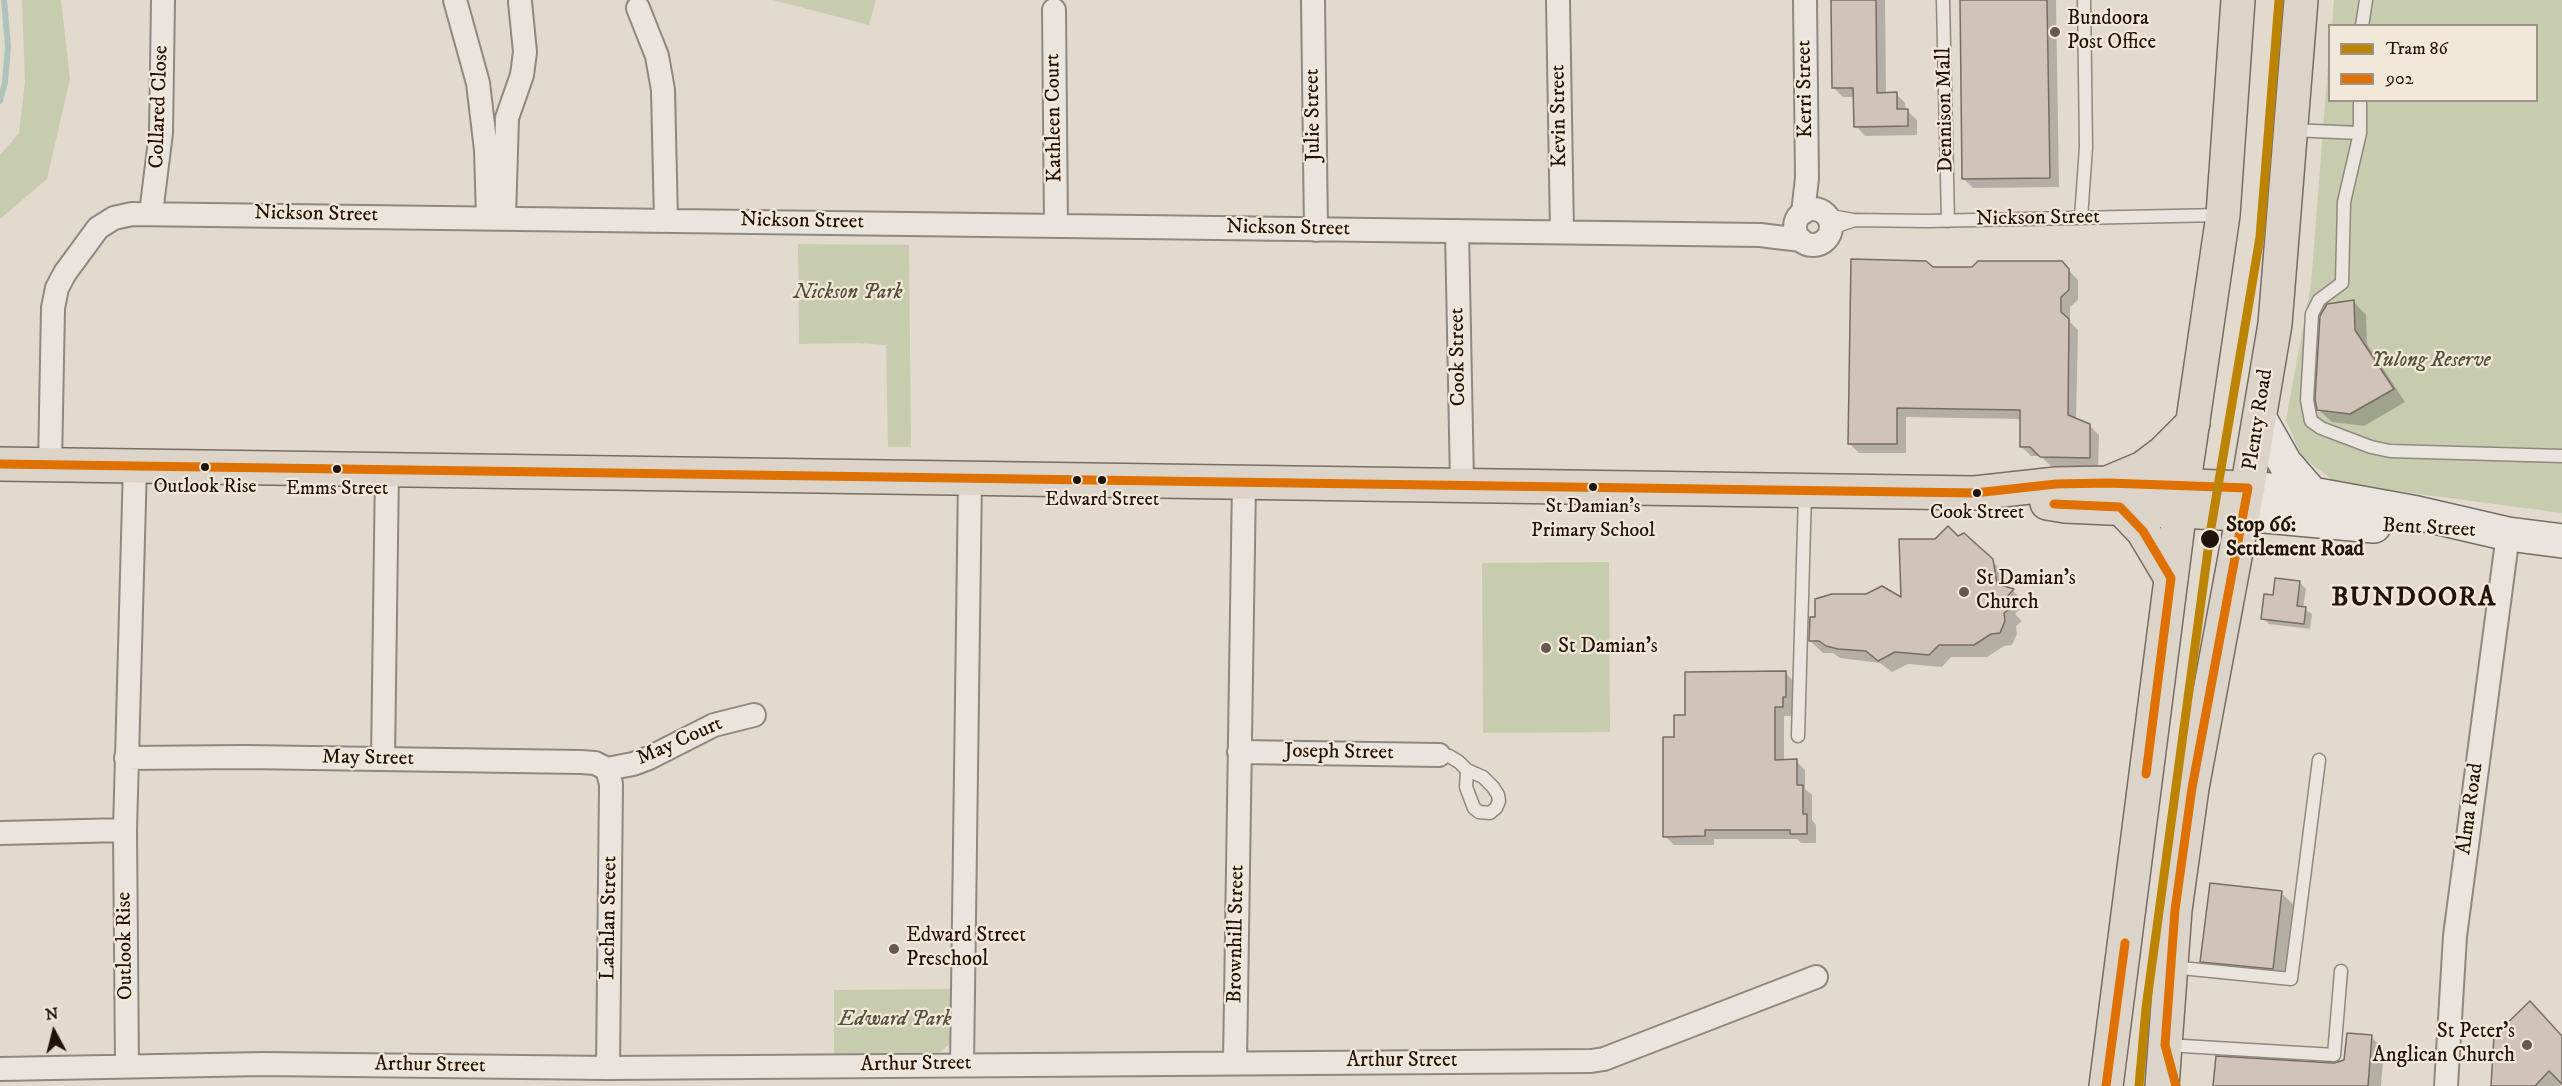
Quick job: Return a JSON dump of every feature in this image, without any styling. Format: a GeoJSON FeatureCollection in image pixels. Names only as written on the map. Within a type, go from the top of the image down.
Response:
{"type":"FeatureCollection","features":[{"type":"Feature","properties":{"kind":"main road"},"geometry":{"type":"LineString","coordinates":[[2106,1086],[2170,578],[2223,215],[2238,0]]}},
{"type":"Feature","properties":{"kind":"main road"},"geometry":{"type":"LineString","coordinates":[[2233,75],[2253,21],[2256,0]]}},
{"type":"Feature","properties":{"kind":"main road","name":"Plenty Road"},"geometry":{"type":"LineString","coordinates":[[2162,1086],[2170,967],[2192,788],[2246,501],[2275,324],[2299,3]]}},
{"type":"Feature","properties":{"kind":"main road"},"geometry":{"type":"LineString","coordinates":[[2260,419],[2284,463],[2312,494]]}},
{"type":"Feature","properties":{"kind":"main road"},"geometry":{"type":"LineString","coordinates":[[2114,495],[2163,453],[2193,423]]}},
{"type":"Feature","properties":{"kind":"main road"},"geometry":{"type":"LineString","coordinates":[[0,464],[1805,489],[1986,493],[2065,506],[2114,495],[2246,501]]}},
{"type":"Feature","properties":{"kind":"main road","name":"Bent Street"},"geometry":{"type":"LineString","coordinates":[[2246,501],[2312,494],[2417,513],[2508,534]]}},
{"type":"Feature","properties":{"kind":"main road"},"geometry":{"type":"LineString","coordinates":[[2114,495],[2142,531],[2170,578]]}},
{"type":"Feature","properties":{"kind":"main road","name":"Bent Street"},"geometry":{"type":"LineString","coordinates":[[2246,501],[2277,515],[2390,528],[2508,534],[2562,541]]}},
{"type":"Feature","properties":{"kind":"main road"},"geometry":{"type":"LineString","coordinates":[[2165,1045],[2175,1086]]}},
{"type":"Feature","properties":{"kind":"street","name":"Collared Close"},"geometry":{"type":"LineString","coordinates":[[151,213],[161,133],[163,0]]}},
{"type":"Feature","properties":{"kind":"street"},"geometry":{"type":"LineString","coordinates":[[455,0],[478,83],[496,218]]}},
{"type":"Feature","properties":{"kind":"street","name":"Julie Street"},"geometry":{"type":"LineString","coordinates":[[1313,0],[1316,230]]}},
{"type":"Feature","properties":{"kind":"street","name":"Kevin Street"},"geometry":{"type":"LineString","coordinates":[[1558,0],[1562,232]]}},
{"type":"Feature","properties":{"kind":"street","name":"Kerri Street"},"geometry":{"type":"LineString","coordinates":[[1805,0],[1807,178],[1812,222]]}},
{"type":"Feature","properties":{"kind":"street"},"geometry":{"type":"LineString","coordinates":[[496,218],[507,118],[522,75],[525,52],[520,2]]}},
{"type":"Feature","properties":{"kind":"street"},"geometry":{"type":"LineString","coordinates":[[638,8],[657,56],[663,90],[666,220]]}},
{"type":"Feature","properties":{"kind":"street","name":"Kathleen Court"},"geometry":{"type":"LineString","coordinates":[[1054,10],[1056,226]]}},
{"type":"Feature","properties":{"kind":"street","name":"Nickson Street"},"geometry":{"type":"LineString","coordinates":[[50,464],[52,319],[57,288],[70,265],[98,228],[114,218],[132,214],[1760,235],[1812,222]]}},
{"type":"Feature","properties":{"kind":"street","name":"Cook Street"},"geometry":{"type":"LineString","coordinates":[[1457,231],[1462,483]]}},
{"type":"Feature","properties":{"kind":"street","name":"Outlook Rise"},"geometry":{"type":"LineString","coordinates":[[127,1066],[125,830],[135,465]]}},
{"type":"Feature","properties":{"kind":"street"},"geometry":{"type":"LineString","coordinates":[[383,759],[387,469]]}},
{"type":"Feature","properties":{"kind":"street"},"geometry":{"type":"LineString","coordinates":[[962,1065],[970,478]]}},
{"type":"Feature","properties":{"kind":"street","name":"Brownhill Street"},"geometry":{"type":"LineString","coordinates":[[1235,1062],[1244,482]]}},
{"type":"Feature","properties":{"kind":"street","name":"Alma Road"},"geometry":{"type":"LineString","coordinates":[[2446,1086],[2455,936],[2508,534]]}},
{"type":"Feature","properties":{"kind":"street","name":"May Court"},"geometry":{"type":"LineString","coordinates":[[607,769],[649,758],[714,725],[754,715]]}},
{"type":"Feature","properties":{"kind":"street","name":"Joseph Street"},"geometry":{"type":"LineString","coordinates":[[1239,752],[1438,754]]}},
{"type":"Feature","properties":{"kind":"street","name":"May Street"},"geometry":{"type":"LineString","coordinates":[[126,758],[582,762],[595,763],[607,769]]}},
{"type":"Feature","properties":{"kind":"street","name":"Lachlan Street"},"geometry":{"type":"LineString","coordinates":[[607,769],[611,784],[608,1068]]}},
{"type":"Feature","properties":{"kind":"street"},"geometry":{"type":"LineString","coordinates":[[0,833],[125,830]]}},
{"type":"Feature","properties":{"kind":"street","name":"Arthur Street"},"geometry":{"type":"LineString","coordinates":[[0,1069],[263,1064],[608,1068],[1592,1061],[1604,1059],[1816,977]]}},
{"type":"Feature","properties":{"kind":"lane","name":"Dennison Mall"},"geometry":{"type":"LineString","coordinates":[[1943,0],[1948,221]]}},
{"type":"Feature","properties":{"kind":"lane"},"geometry":{"type":"LineString","coordinates":[[2081,218],[2086,147],[2084,0]]}},
{"type":"Feature","properties":{"kind":"lane"},"geometry":{"type":"LineString","coordinates":[[2362,24],[2366,0]]}},
{"type":"Feature","properties":{"kind":"lane"},"geometry":{"type":"LineString","coordinates":[[2360,102],[2360,133],[2344,202],[2342,283],[2319,300],[2312,314],[2307,400],[2311,421],[2321,428],[2371,447],[2390,451],[2562,456]]}},
{"type":"Feature","properties":{"kind":"lane"},"geometry":{"type":"LineString","coordinates":[[2289,130],[2360,133]]}},
{"type":"Feature","properties":{"kind":"lane","name":"Nickson Street"},"geometry":{"type":"LineString","coordinates":[[1812,222],[2223,215]]}},
{"type":"Feature","properties":{"kind":"lane"},"geometry":{"type":"LineString","coordinates":[[1798,736],[1805,489]]}},
{"type":"Feature","properties":{"kind":"lane"},"geometry":{"type":"LineString","coordinates":[[1438,754],[1449,756],[1467,770]]}},
{"type":"Feature","properties":{"kind":"lane"},"geometry":{"type":"LineString","coordinates":[[2170,967],[2290,979],[2319,760]]}},
{"type":"Feature","properties":{"kind":"lane"},"geometry":{"type":"LineString","coordinates":[[2165,1045],[2334,1055],[2341,971]]}},
{"type":"Feature","properties":{"kind":"green space"},"geometry":{"type":"Polygon","coordinates":[[[22,0],[61,0],[70,79],[47,179],[0,219],[0,155],[19,133],[25,82],[22,0]]]}},
{"type":"Feature","properties":{"kind":"green space"},"geometry":{"type":"Polygon","coordinates":[[[773,0],[876,0],[869,25],[773,0]]]}},
{"type":"Feature","properties":{"kind":"green space","name":"Yulong Reserve"},"geometry":{"type":"Polygon","coordinates":[[[2334,0],[2562,0],[2562,513],[2337,483],[2302,457],[2286,420],[2311,284],[2328,66],[2328,102],[2538,102],[2538,24],[2332,24],[2334,0]]]}},
{"type":"Feature","properties":{"kind":"green space","name":"Nickson Park"},"geometry":{"type":"Polygon","coordinates":[[[798,244],[909,245],[911,447],[888,447],[886,345],[799,344],[798,244]]]}},
{"type":"Feature","properties":{"kind":"green space","name":"St Damian's"},"geometry":{"type":"Polygon","coordinates":[[[1609,562],[1610,732],[1483,733],[1482,563],[1609,562]]]}},
{"type":"Feature","properties":{"kind":"green space","name":"Edward Park"},"geometry":{"type":"Polygon","coordinates":[[[955,989],[955,1033],[951,1043],[940,1052],[834,1054],[834,990],[955,989]]]}},
{"type":"Feature","properties":{"kind":"building"},"geometry":{"type":"Polygon","coordinates":[[[1831,0],[1876,0],[1877,93],[1897,92],[1897,109],[1908,109],[1908,126],[1854,127],[1853,88],[1832,88],[1831,0]]]}},
{"type":"Feature","properties":{"kind":"building"},"geometry":{"type":"Polygon","coordinates":[[[1960,0],[2047,0],[2050,178],[1962,179],[1960,0]]]}},
{"type":"Feature","properties":{"kind":"building"},"geometry":{"type":"Polygon","coordinates":[[[1851,259],[1926,261],[1933,267],[1972,267],[1978,261],[2062,261],[2069,269],[2069,290],[2061,297],[2061,312],[2069,319],[2068,415],[2090,424],[2090,458],[2040,457],[2030,447],[2020,447],[2020,410],[1897,408],[1897,444],[1848,444],[1851,259]]]}},
{"type":"Feature","properties":{"kind":"building"},"geometry":{"type":"Polygon","coordinates":[[[2354,300],[2355,330],[2394,389],[2350,414],[2317,410],[2315,399],[2320,316],[2327,304],[2354,300]]]}},
{"type":"Feature","properties":{"kind":"building","name":"St Damian's Church"},"geometry":{"type":"Polygon","coordinates":[[[1948,526],[1958,536],[1964,533],[1993,559],[1997,584],[2014,589],[2003,601],[2011,608],[2004,613],[2005,621],[2000,633],[1991,634],[1974,645],[1939,645],[1929,655],[1895,652],[1878,661],[1866,651],[1838,649],[1826,646],[1819,641],[1809,641],[1810,617],[1815,617],[1815,599],[1832,594],[1866,594],[1882,586],[1901,597],[1899,539],[1935,539],[1948,526]]]}},
{"type":"Feature","properties":{"kind":"building"},"geometry":{"type":"Polygon","coordinates":[[[2275,578],[2300,581],[2297,606],[2306,607],[2304,624],[2261,619],[2264,594],[2273,595],[2275,578]]]}},
{"type":"Feature","properties":{"kind":"building"},"geometry":{"type":"Polygon","coordinates":[[[1786,671],[1786,697],[1783,697],[1783,707],[1775,707],[1775,760],[1797,759],[1797,785],[1803,785],[1803,814],[1807,814],[1807,834],[1790,834],[1790,830],[1705,830],[1705,836],[1663,837],[1663,737],[1674,737],[1674,715],[1685,715],[1685,672],[1786,671]]]}},
{"type":"Feature","properties":{"kind":"building"},"geometry":{"type":"Polygon","coordinates":[[[2210,883],[2282,891],[2273,969],[2200,962],[2210,883]]]}},
{"type":"Feature","properties":{"kind":"building","name":"St Peter’s Anglican Church"},"geometry":{"type":"Polygon","coordinates":[[[2530,1001],[2562,1036],[2562,1084],[2549,1071],[2535,1086],[2491,1086],[2494,1036],[2530,1001]]]}},
{"type":"Feature","properties":{"kind":"building"},"geometry":{"type":"Polygon","coordinates":[[[2347,1033],[2372,1035],[2368,1086],[2213,1086],[2216,1056],[2334,1063],[2344,1060],[2347,1033]]]}},
{"type":"Feature","properties":{"kind":"waterway"},"geometry":{"type":"LineString","coordinates":[[0,101],[5,82],[8,46],[4,0]]}},
{"type":"Feature","properties":{"kind":"tram line","name":"86"},"geometry":{"type":"LineString","coordinates":[[2139,1086],[2146,1008],[2211,528],[2260,237],[2279,0]]}},
{"type":"Feature","properties":{"kind":"transit line","name":"902"},"geometry":{"type":"LineString","coordinates":[[0,464],[1975,493],[2056,484],[2108,483],[2248,488],[2192,788],[2175,910],[2165,1045],[2176,1086]]}},
{"type":"Feature","properties":{"kind":"transit line","name":"902"},"geometry":{"type":"LineString","coordinates":[[2054,504],[2120,507],[2143,531],[2171,578],[2146,774]]}},
{"type":"Feature","properties":{"kind":"transit line","name":"902"},"geometry":{"type":"LineString","coordinates":[[2106,1086],[2125,943]]}},
{"type":"Feature","properties":{"kind":"place","name":"Bundoora Post Office"},"geometry":{"type":"Point","coordinates":[2055,32]}},
{"type":"Feature","properties":{"kind":"place","name":"Outlook Rise"},"geometry":{"type":"Point","coordinates":[205,467]}},
{"type":"Feature","properties":{"kind":"place","name":"Emms Street"},"geometry":{"type":"Point","coordinates":[337,469]}},
{"type":"Feature","properties":{"kind":"place","name":"Edward Street"},"geometry":{"type":"Point","coordinates":[1102,480]}},
{"type":"Feature","properties":{"kind":"place","name":"St Damian’s Primary School"},"geometry":{"type":"Point","coordinates":[1593,487]}},
{"type":"Feature","properties":{"kind":"place","name":"Cook Street"},"geometry":{"type":"Point","coordinates":[1977,493]}},
{"type":"Feature","properties":{"kind":"place","name":"Stop 66: Settlement Road"},"geometry":{"type":"Point","coordinates":[2210,539]}},
{"type":"Feature","properties":{"kind":"place","name":"St Damian's Church"},"geometry":{"type":"Point","coordinates":[1964,592]}},
{"type":"Feature","properties":{"kind":"place","name":"St Damian's"},"geometry":{"type":"Point","coordinates":[1546,648]}},
{"type":"Feature","properties":{"kind":"place","name":"Edward Street Preschool"},"geometry":{"type":"Point","coordinates":[894,949]}},
{"type":"Feature","properties":{"kind":"place","name":"St Peter’s Anglican Church"},"geometry":{"type":"Point","coordinates":[2527,1045]}},
{"type":"Feature","properties":{"kind":"district","name":"BUNDOORA"},"geometry":{"type":"Point","coordinates":[2414,599]}}]}
